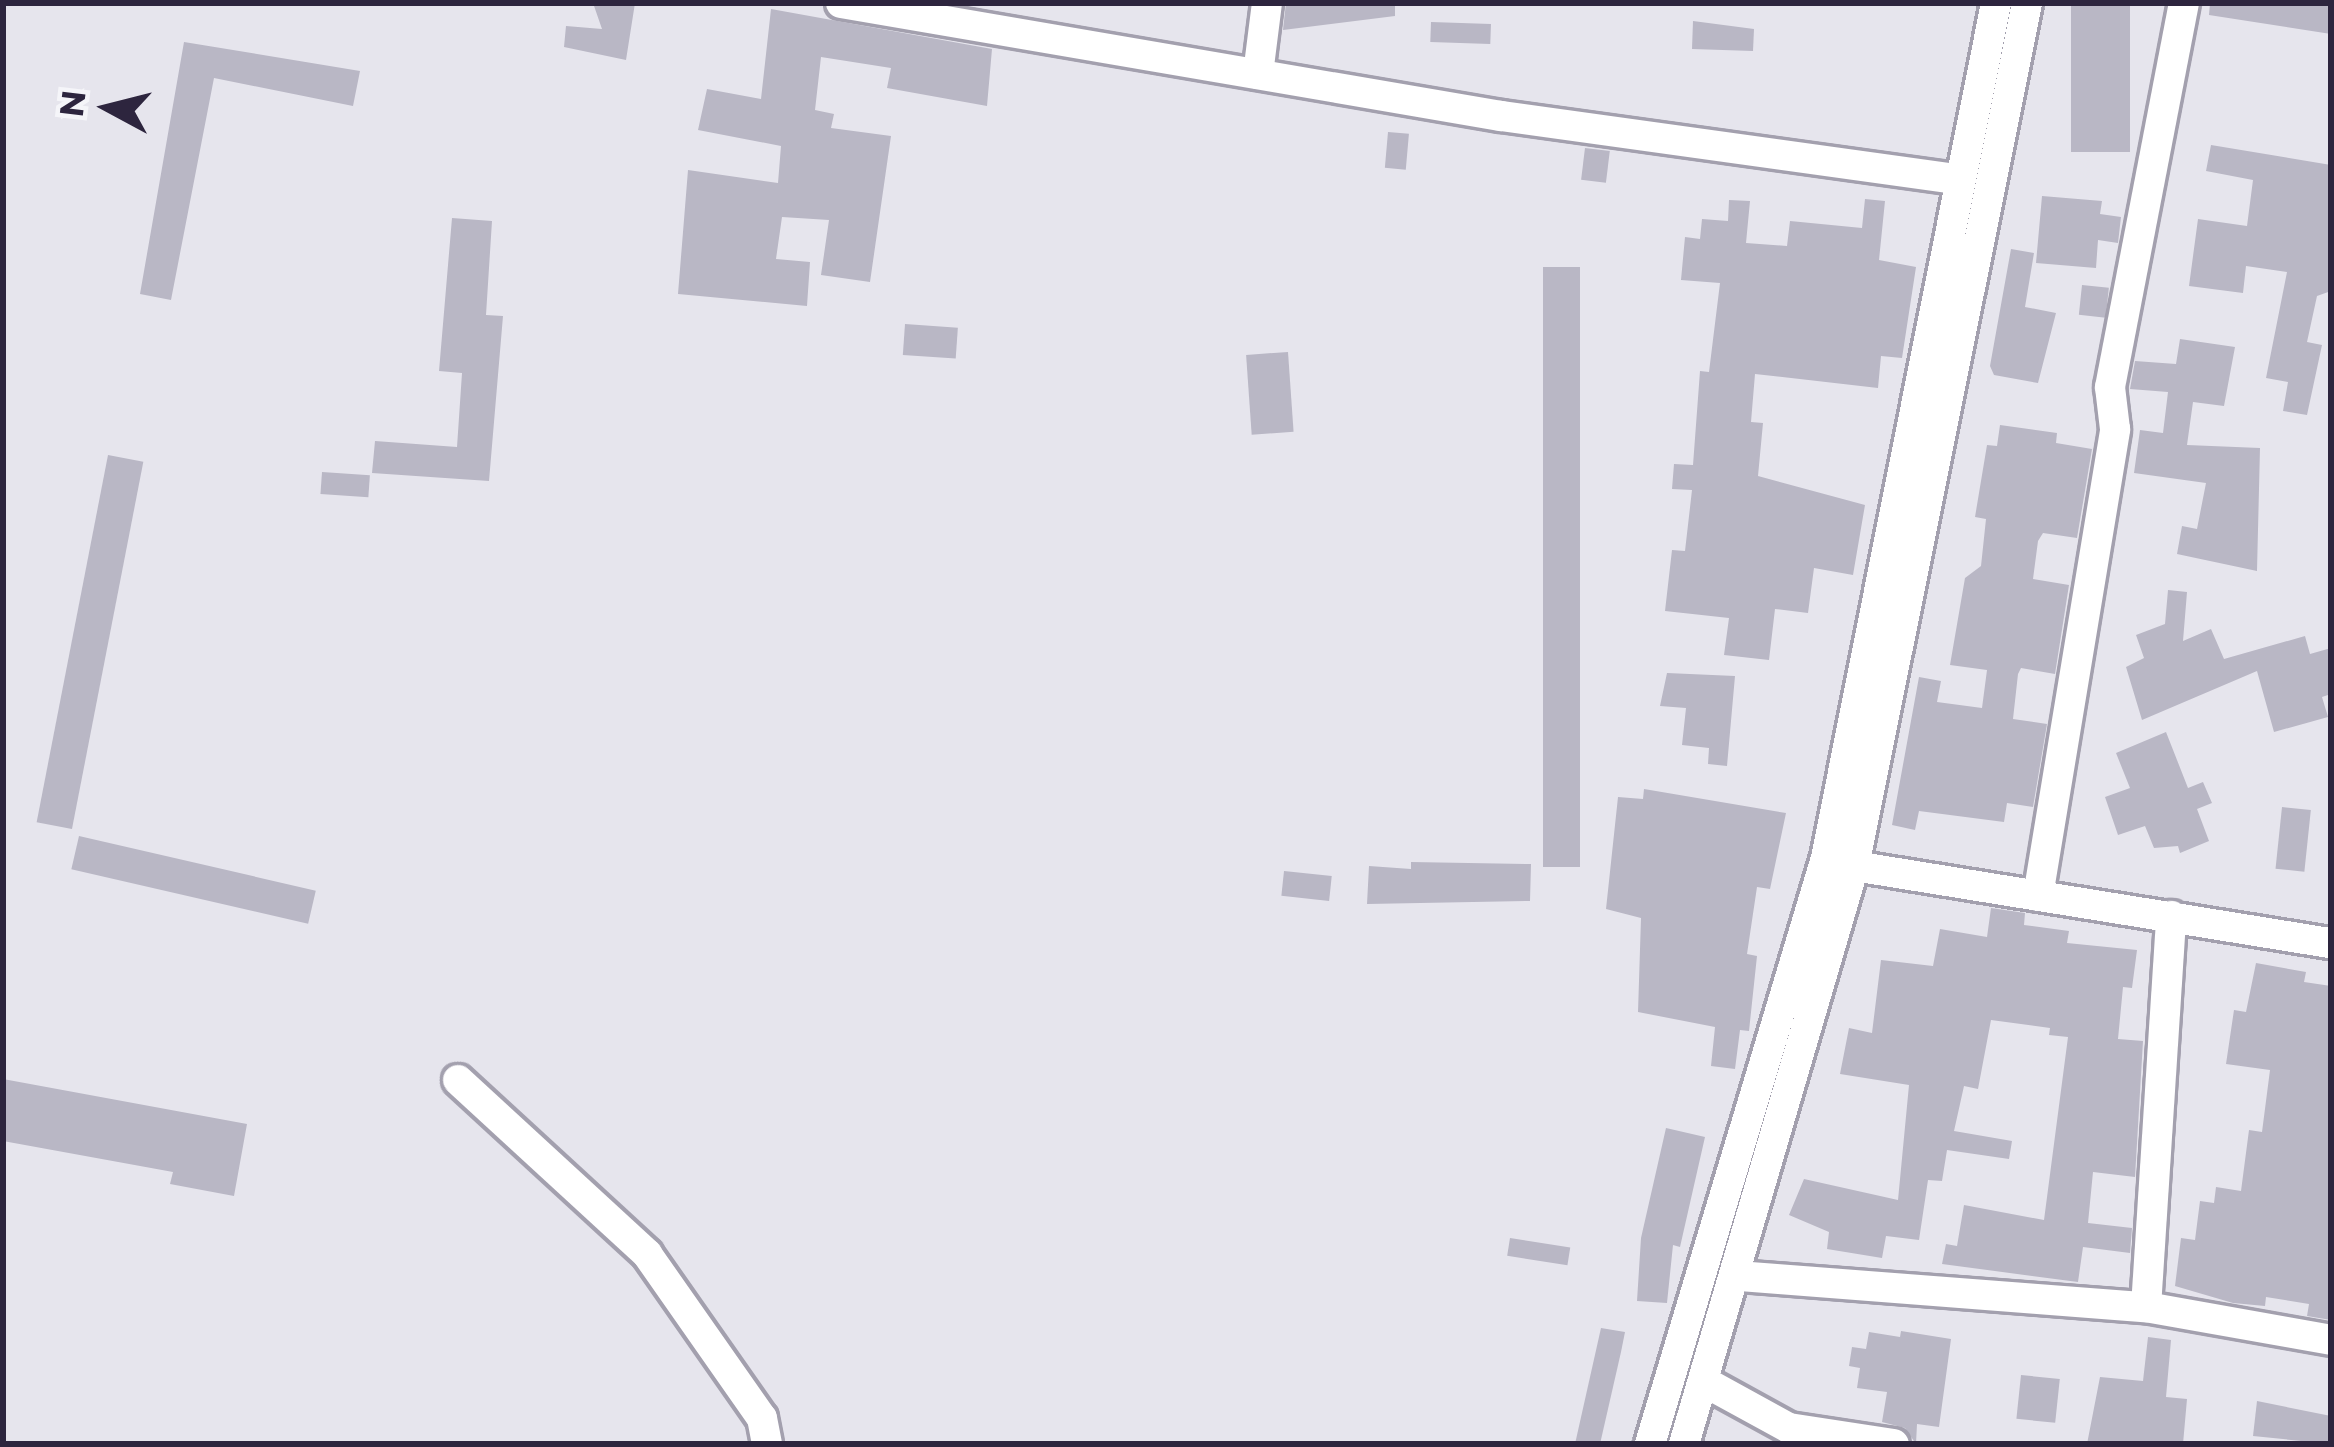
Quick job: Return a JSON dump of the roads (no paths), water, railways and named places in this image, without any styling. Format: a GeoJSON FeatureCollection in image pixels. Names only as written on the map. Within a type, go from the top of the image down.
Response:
{"type":"FeatureCollection","features":[{"type":"Feature","properties":{"kind":"street"},"geometry":{"type":"LineString","coordinates":[[841,3],[1258,74],[1960,180]]}},
{"type":"Feature","properties":{"kind":"street"},"geometry":{"type":"LineString","coordinates":[[1258,74],[1267,3]]}},
{"type":"Feature","properties":{"kind":"street"},"geometry":{"type":"LineString","coordinates":[[1650,1444],[1826,858],[1996,3]]}},
{"type":"Feature","properties":{"kind":"street"},"geometry":{"type":"LineString","coordinates":[[1684,1444],[1739,1276],[1854,866],[2026,3]]}},
{"type":"Feature","properties":{"kind":"street"},"geometry":{"type":"LineString","coordinates":[[2038,896],[2115,429],[2110,387],[2184,3]]}},
{"type":"Feature","properties":{"kind":"street"},"geometry":{"type":"LineString","coordinates":[[1854,866],[2331,943]]}},
{"type":"Feature","properties":{"kind":"street"},"geometry":{"type":"LineString","coordinates":[[2146,1307],[2171,916]]}},
{"type":"Feature","properties":{"kind":"street"},"geometry":{"type":"LineString","coordinates":[[458,1080],[646,1254],[762,1418],[767,1444]]}},
{"type":"Feature","properties":{"kind":"street"},"geometry":{"type":"LineString","coordinates":[[1739,1276],[2146,1307],[2331,1340]]}},
{"type":"Feature","properties":{"kind":"street"},"geometry":{"type":"LineString","coordinates":[[1703,1382],[1789,1428],[1894,1444]]}}]}
